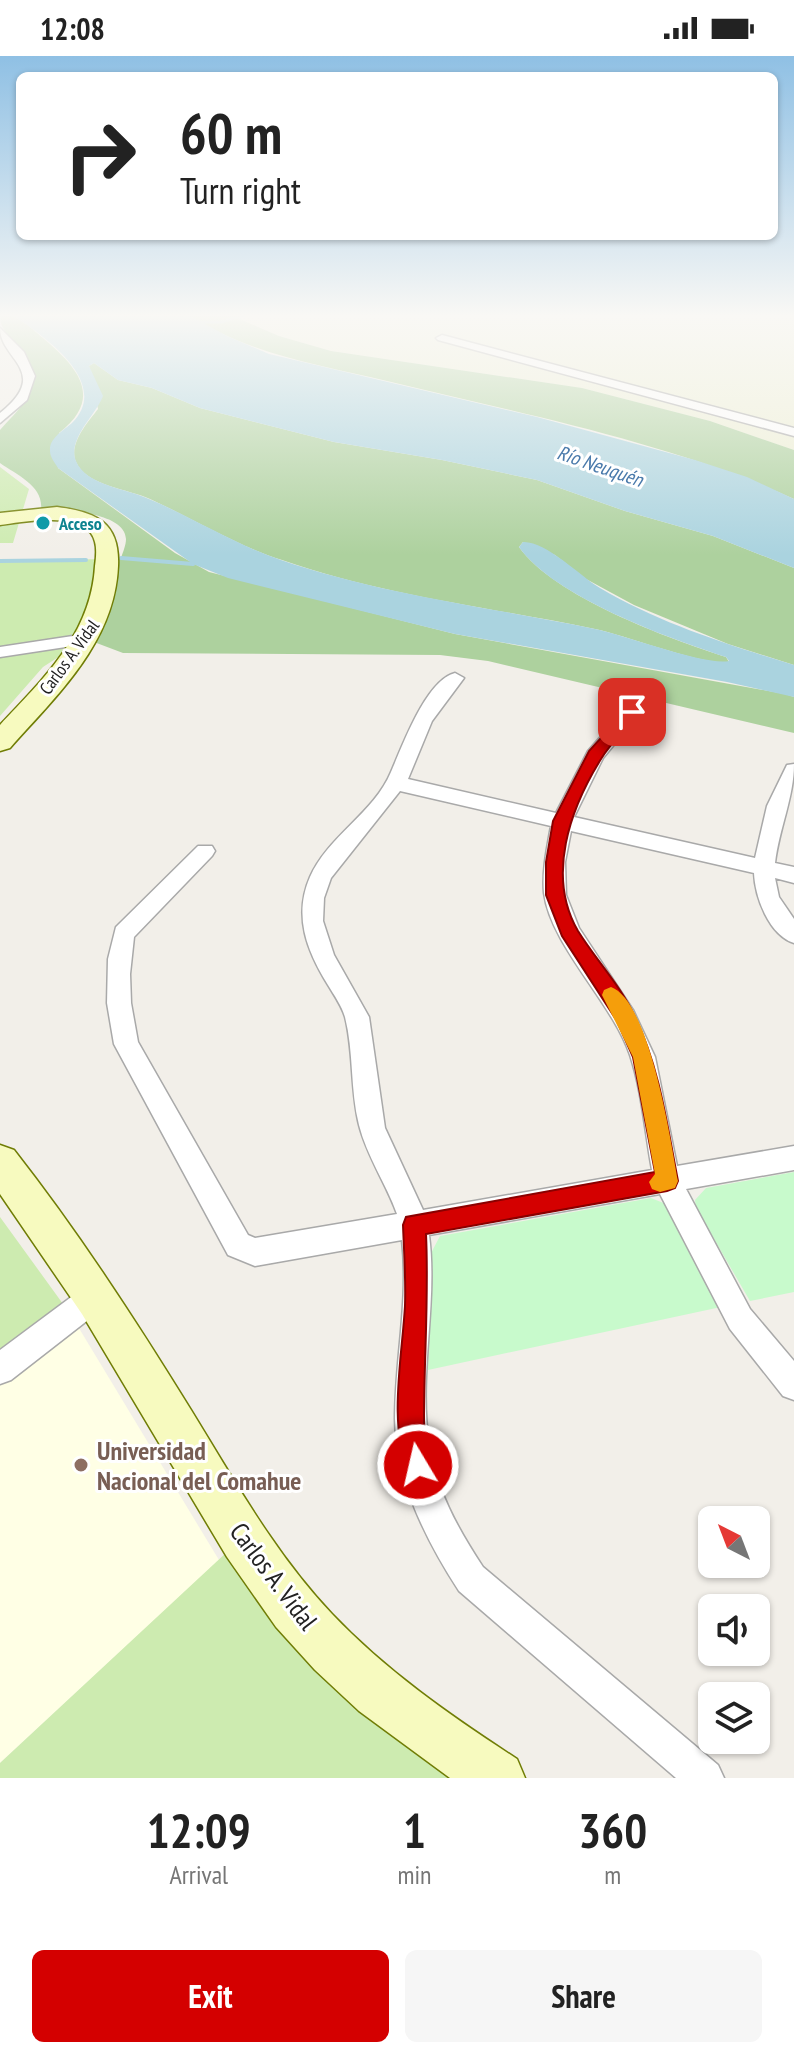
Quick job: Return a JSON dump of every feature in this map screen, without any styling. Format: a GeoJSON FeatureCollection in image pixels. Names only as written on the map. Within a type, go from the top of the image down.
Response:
{"type":"FeatureCollection","features":[{"type":"Feature","properties":{"kind":"street"},"geometry":{"type":"LineString","coordinates":[[0,419],[26,394]]}},
{"type":"Feature","properties":{"kind":"street"},"geometry":{"type":"LineString","coordinates":[[653,394],[794,432]]}},
{"type":"Feature","properties":{"kind":"street"},"geometry":{"type":"LineString","coordinates":[[0,519],[56,514],[84,518],[105,536],[107,559]]}},
{"type":"Feature","properties":{"kind":"street"},"geometry":{"type":"LineString","coordinates":[[0,529],[43,527],[76,530],[96,541],[107,559]]}},
{"type":"Feature","properties":{"kind":"street","name":"Carlos A. Vidal"},"geometry":{"type":"LineString","coordinates":[[0,742],[53,683],[86,639],[102,608],[107,559]]}},
{"type":"Feature","properties":{"kind":"street"},"geometry":{"type":"LineString","coordinates":[[0,652],[86,639]]}},
{"type":"Feature","properties":{"kind":"street"},"geometry":{"type":"LineString","coordinates":[[455,678],[428,709],[395,783],[331,857],[321,875],[312,914],[313,931],[321,951],[357,1017],[371,1126],[414,1225],[417,1302],[411,1424],[418,1465],[432,1510],[450,1548],[471,1579],[705,1778]]}},
{"type":"Feature","properties":{"kind":"street"},"geometry":{"type":"LineString","coordinates":[[632,712],[595,755],[562,821],[555,862],[555,895],[559,913],[625,1017],[643,1057],[667,1181],[740,1319],[794,1385]]}},
{"type":"Feature","properties":{"kind":"street"},"geometry":{"type":"LineString","coordinates":[[794,770],[780,792],[762,867],[775,911],[794,934]]}},
{"type":"Feature","properties":{"kind":"street"},"geometry":{"type":"LineString","coordinates":[[395,783],[794,875]]}},
{"type":"Feature","properties":{"kind":"street"},"geometry":{"type":"LineString","coordinates":[[205,851],[124,933],[120,948],[120,1022],[126,1044],[238,1245],[255,1252],[794,1158]]}},
{"type":"Feature","properties":{"kind":"street","name":"Carlos A. Vidal"},"geometry":{"type":"LineString","coordinates":[[0,1163],[45,1221],[96,1296],[242,1538],[289,1603],[347,1665],[426,1729],[498,1778]]}},
{"type":"Feature","properties":{"kind":"street"},"geometry":{"type":"LineString","coordinates":[[0,1369],[96,1296]]}},
{"type":"Feature","properties":{"kind":"shaded area"},"geometry":{"type":"Polygon","coordinates":[[[607,394],[794,394],[794,450],[710,421],[607,394]]]}},
{"type":"Feature","properties":{"kind":"shaded area","name":"Universidad Nacional del Comahue"},"geometry":{"type":"Polygon","coordinates":[[[71,1315],[219,1560],[0,1763],[0,1369],[71,1315]]]}},
{"type":"Feature","properties":{"kind":"green space"},"geometry":{"type":"Polygon","coordinates":[[[29,394],[83,394],[81,407],[73,420],[59,433],[58,468],[175,553],[209,572],[455,634],[785,694],[794,697],[794,733],[488,661],[440,655],[123,653],[86,639],[107,559],[121,558],[126,539],[123,530],[104,518],[76,512],[41,510],[41,502],[34,488],[0,463],[0,430],[29,394]]]}},
{"type":"Feature","properties":{"kind":"green space"},"geometry":{"type":"Polygon","coordinates":[[[95,394],[167,394],[200,408],[334,442],[537,480],[625,511],[713,536],[794,568],[794,665],[728,644],[634,605],[586,579],[555,555],[523,542],[519,547],[535,565],[584,599],[644,627],[726,657],[729,662],[684,655],[595,629],[359,583],[282,560],[248,547],[150,499],[98,482],[81,470],[74,455],[75,448],[80,434],[98,409],[95,394]]]}},
{"type":"Feature","properties":{"kind":"green space"},"geometry":{"type":"Polygon","coordinates":[[[442,394],[607,394],[710,421],[794,450],[794,499],[696,461],[542,418],[442,394]]]}},
{"type":"Feature","properties":{"kind":"green space"},"geometry":{"type":"Polygon","coordinates":[[[0,467],[29,489],[13,543],[0,543],[0,467]]]}},
{"type":"Feature","properties":{"kind":"green space"},"geometry":{"type":"Polygon","coordinates":[[[107,559],[86,639],[43,667],[0,716],[0,561],[107,559]]]}},
{"type":"Feature","properties":{"kind":"green space"},"geometry":{"type":"Polygon","coordinates":[[[794,1172],[794,1292],[750,1301],[696,1208],[695,1200],[706,1188],[794,1172]]]}},
{"type":"Feature","properties":{"kind":"green space"},"geometry":{"type":"Polygon","coordinates":[[[651,1198],[666,1204],[721,1307],[428,1370],[430,1255],[440,1236],[651,1198]]]}},
{"type":"Feature","properties":{"kind":"green space"},"geometry":{"type":"Polygon","coordinates":[[[0,1217],[71,1315],[0,1369],[0,1217]]]}},
{"type":"Feature","properties":{"kind":"green space"},"geometry":{"type":"Polygon","coordinates":[[[242,1538],[465,1778],[0,1778],[0,1763],[242,1538]]]}},
{"type":"Feature","properties":{"kind":"water","name":"Río Neuquén"},"geometry":{"type":"Polygon","coordinates":[[[84,394],[102,394],[75,444],[76,461],[88,476],[149,499],[281,560],[397,591],[595,629],[684,655],[729,661],[726,657],[614,614],[558,583],[519,547],[523,542],[532,543],[552,553],[600,588],[646,612],[794,665],[794,697],[727,682],[455,634],[228,578],[193,564],[58,468],[50,446],[54,438],[72,423],[82,407],[84,394]]]}},
{"type":"Feature","properties":{"kind":"water","name":"Río Neuquén"},"geometry":{"type":"Polygon","coordinates":[[[167,394],[441,394],[537,417],[695,460],[747,477],[794,499],[794,568],[713,536],[625,511],[537,480],[334,442],[200,408],[167,394]]]}},
{"type":"Feature","properties":{"kind":"waterway"},"geometry":{"type":"LineString","coordinates":[[121,558],[193,564]]}},
{"type":"Feature","properties":{"kind":"waterway"},"geometry":{"type":"LineString","coordinates":[[0,561],[86,560]]}},
{"type":"Feature","properties":{"kind":"slow traffic"},"geometry":{"type":"LineString","coordinates":[[611,995],[643,1057],[667,1181],[660,1182]]}},
{"type":"Feature","properties":{"kind":"place","name":"Acceso"},"geometry":{"type":"Point","coordinates":[43,523]}},
{"type":"Feature","properties":{"kind":"place","name":"Universidad Nacional del Comahue"},"geometry":{"type":"Point","coordinates":[81,1465]}},
{"type":"Feature","properties":{"kind":"route"},"geometry":{"type":"LineString","coordinates":[[418,1465],[411,1424],[417,1302],[414,1225],[667,1181],[643,1057],[625,1017],[559,913],[555,895],[555,862],[562,821],[595,755],[632,712]]}}]}
